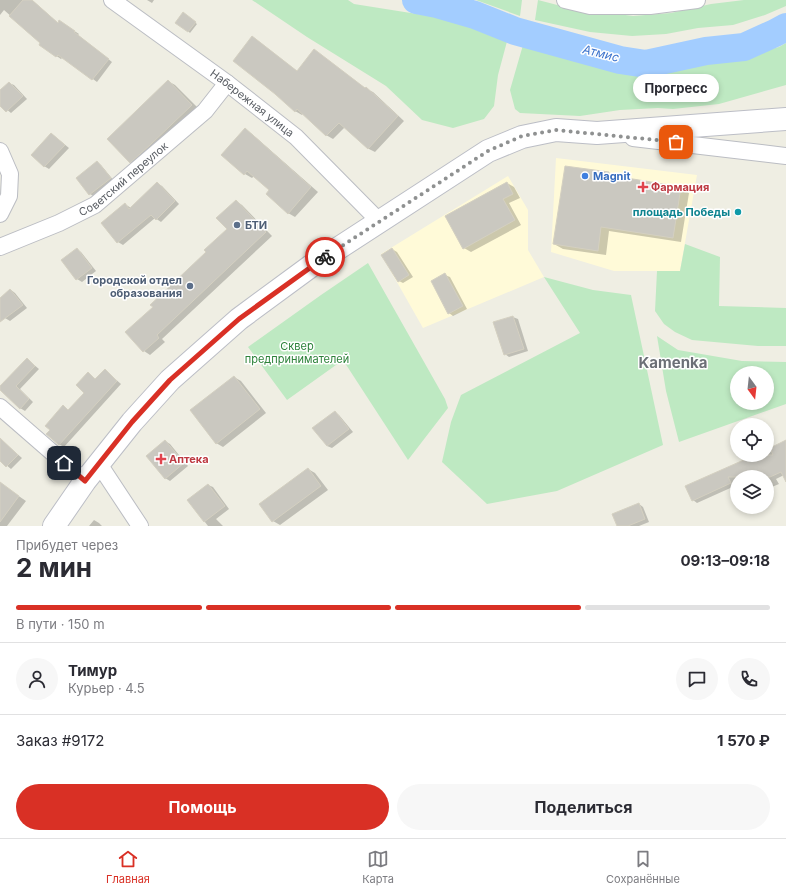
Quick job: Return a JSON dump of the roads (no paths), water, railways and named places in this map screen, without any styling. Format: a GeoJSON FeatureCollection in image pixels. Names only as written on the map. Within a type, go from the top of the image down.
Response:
{"type":"FeatureCollection","features":[{"type":"Feature","properties":{"kind":"main road"},"geometry":{"type":"LineString","coordinates":[[54,526],[92,473],[132,422],[170,380],[234,323],[311,266],[378,221],[488,151],[522,136],[556,130],[597,133],[786,119]]}},
{"type":"Feature","properties":{"kind":"street","name":"Набережная улица"},"geometry":{"type":"LineString","coordinates":[[112,0],[227,83],[296,137],[378,221]]}},
{"type":"Feature","properties":{"kind":"street"},"geometry":{"type":"LineString","coordinates":[[566,0],[590,6],[650,6],[697,0]]}},
{"type":"Feature","properties":{"kind":"street","name":"Советский переулок"},"geometry":{"type":"LineString","coordinates":[[0,247],[59,223],[95,205],[205,111],[227,83]]}},
{"type":"Feature","properties":{"kind":"street"},"geometry":{"type":"LineString","coordinates":[[597,133],[786,156]]}},
{"type":"Feature","properties":{"kind":"street"},"geometry":{"type":"LineString","coordinates":[[0,151],[10,174],[9,196],[0,214]]}},
{"type":"Feature","properties":{"kind":"street"},"geometry":{"type":"LineString","coordinates":[[0,407],[92,473],[140,526]]}},
{"type":"Feature","properties":{"kind":"waterway","name":"Атмис"},"geometry":{"type":"LineString","coordinates":[[416,0],[437,4],[475,15],[515,31],[620,60],[646,64],[706,51],[744,47],[786,27]]}},
{"type":"Feature","properties":{"kind":"place","name":"Прогресс"},"geometry":{"type":"Point","coordinates":[676,142]}},
{"type":"Feature","properties":{"kind":"place","name":"Magnit"},"geometry":{"type":"Point","coordinates":[585,176]}},
{"type":"Feature","properties":{"kind":"place","name":"Фармация"},"geometry":{"type":"Point","coordinates":[643,187]}},
{"type":"Feature","properties":{"kind":"place","name":"площадь Победы"},"geometry":{"type":"Point","coordinates":[738,212]}},
{"type":"Feature","properties":{"kind":"place","name":"БТИ"},"geometry":{"type":"Point","coordinates":[237,225]}},
{"type":"Feature","properties":{"kind":"place","name":"Городской отдел образования"},"geometry":{"type":"Point","coordinates":[190,286]}},
{"type":"Feature","properties":{"kind":"place","name":"Аптека"},"geometry":{"type":"Point","coordinates":[161,459]}},
{"type":"Feature","properties":{"kind":"district","name":"Kamenka"},"geometry":{"type":"Point","coordinates":[673,362]}},
{"type":"Feature","properties":{"kind":"park label","name":"Сквер предпринимателей"},"geometry":{"type":"Point","coordinates":[297,352]}}]}
